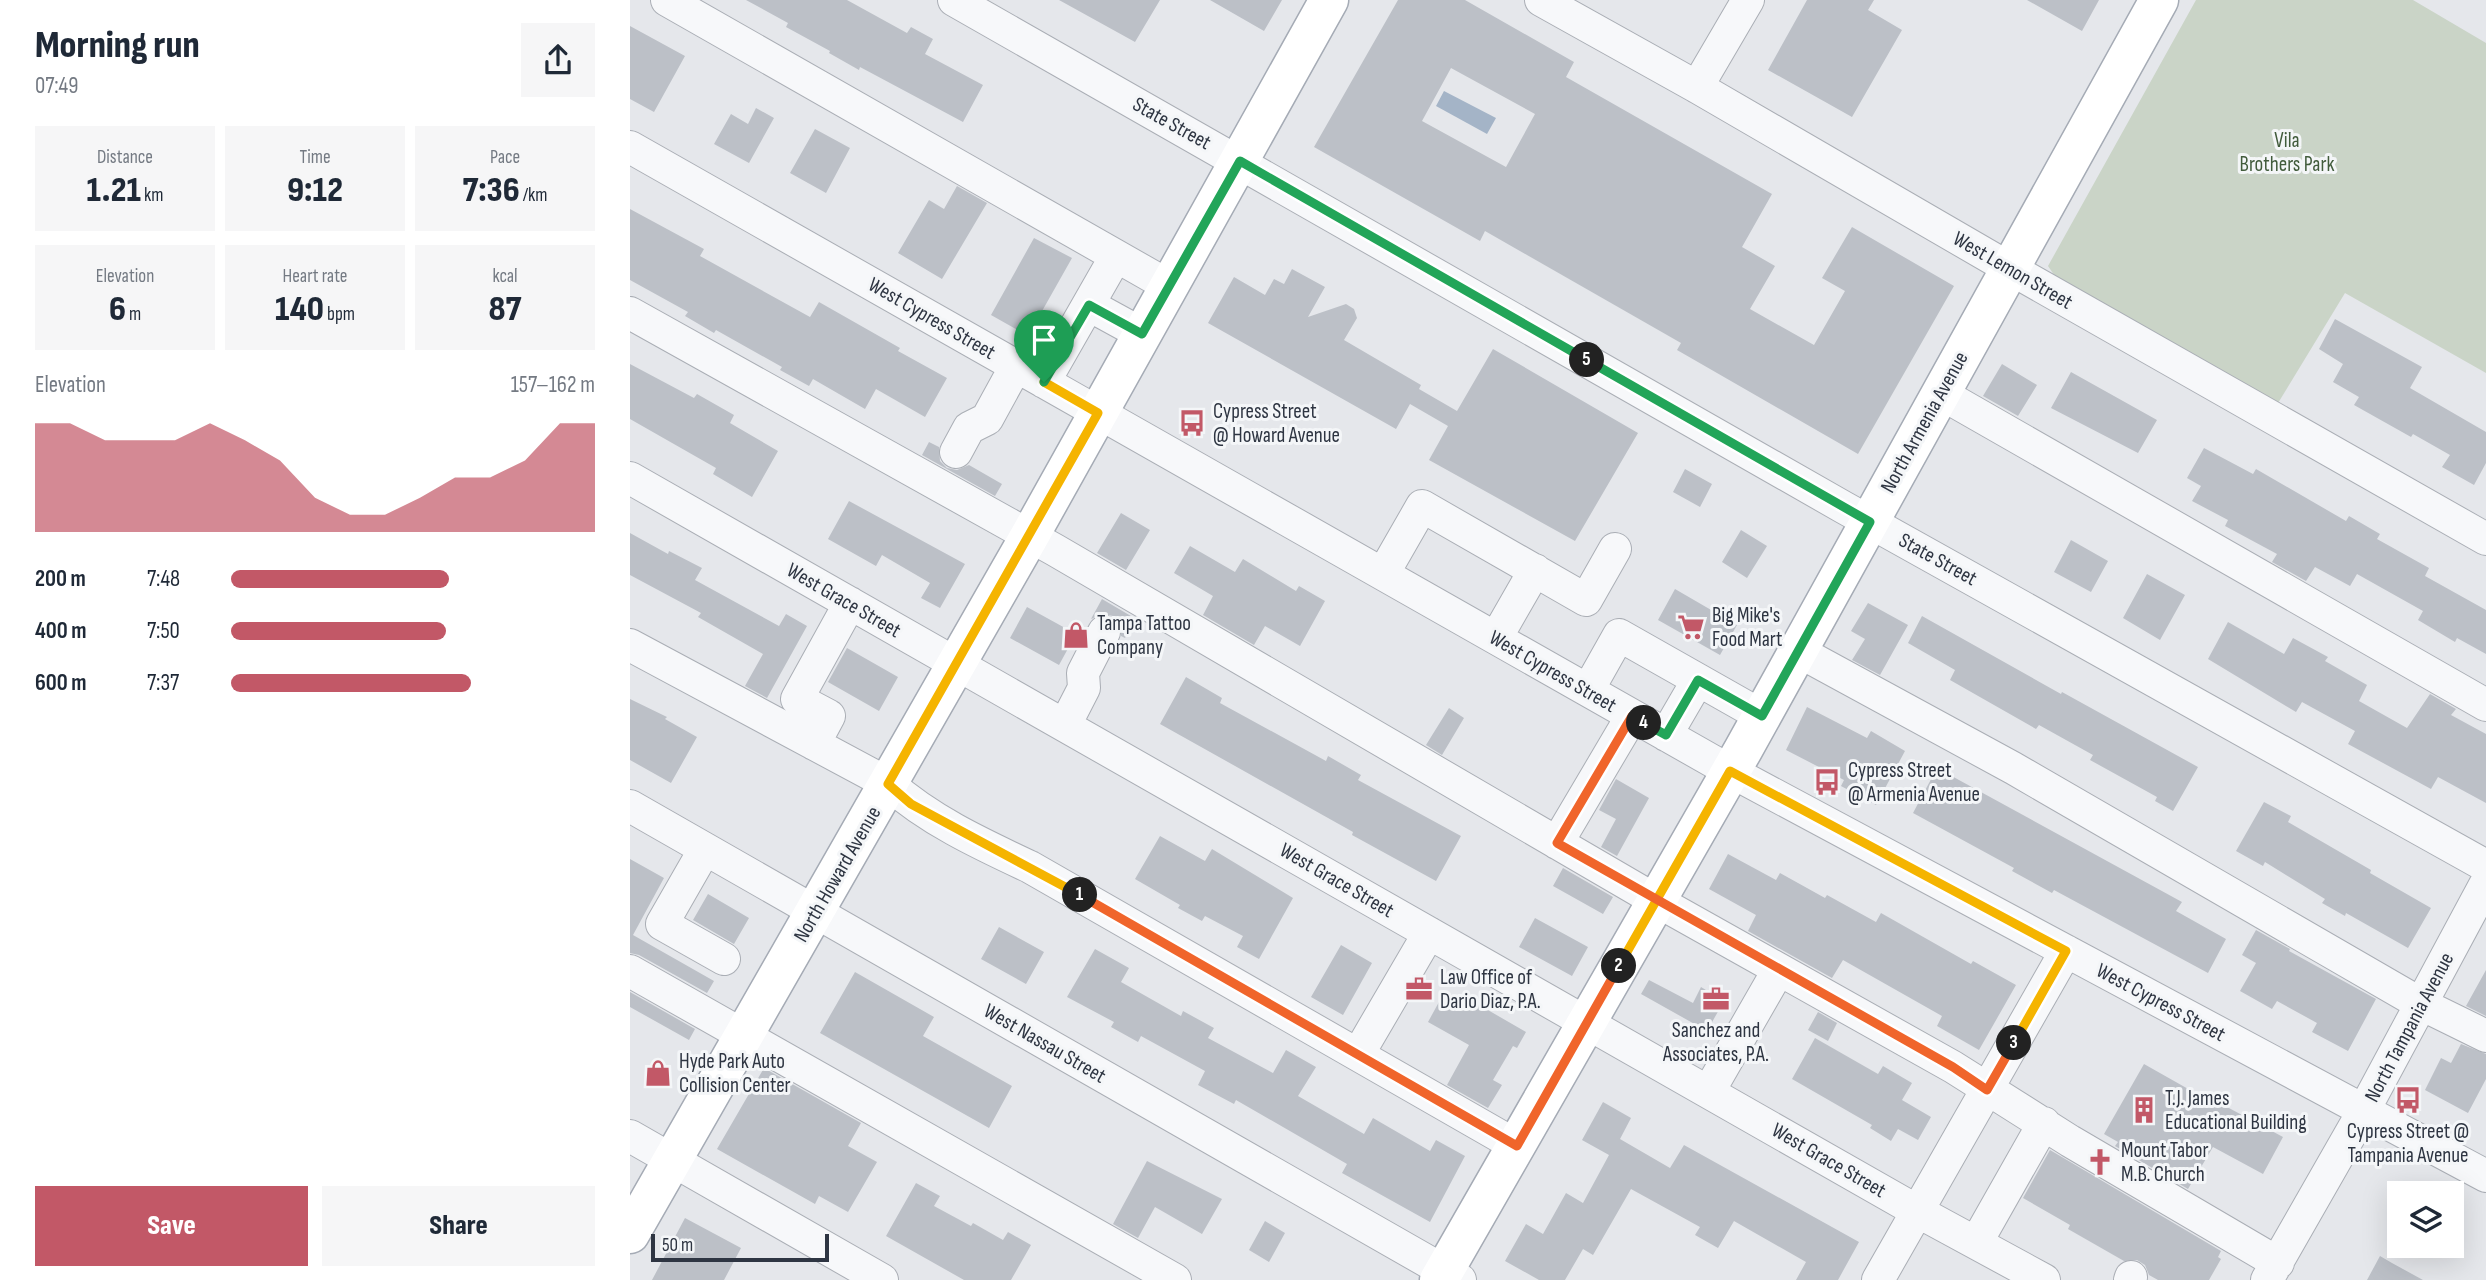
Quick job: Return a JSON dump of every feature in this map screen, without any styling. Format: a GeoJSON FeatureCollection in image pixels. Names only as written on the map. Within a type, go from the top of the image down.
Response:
{"type":"FeatureCollection","features":[{"type":"Feature","properties":{"kind":"main road","name":"North Howard Avenue"},"geometry":{"type":"LineString","coordinates":[[634,1217],[672,1160],[888,784],[1329,0]]}},
{"type":"Feature","properties":{"kind":"main road","name":"North Armenia Avenue"},"geometry":{"type":"LineString","coordinates":[[1448,1277],[1517,1146],[1762,716],[2008,268],[2159,0]]}},
{"type":"Feature","properties":{"kind":"street"},"geometry":{"type":"LineString","coordinates":[[667,0],[1169,286]]}},
{"type":"Feature","properties":{"kind":"street","name":"State Street"},"geometry":{"type":"LineString","coordinates":[[954,0],[1870,522],[2486,866]]}},
{"type":"Feature","properties":{"kind":"street","name":"West Lemon Street"},"geometry":{"type":"LineString","coordinates":[[1541,0],[2486,539]]}},
{"type":"Feature","properties":{"kind":"street"},"geometry":{"type":"LineString","coordinates":[[1697,87],[1748,0]]}},
{"type":"Feature","properties":{"kind":"street","name":"West Cypress Street"},"geometry":{"type":"LineString","coordinates":[[630,147],[1730,771],[2486,1176]]}},
{"type":"Feature","properties":{"kind":"street"},"geometry":{"type":"LineString","coordinates":[[1044,382],[1116,256]]}},
{"type":"Feature","properties":{"kind":"street"},"geometry":{"type":"LineString","coordinates":[[1089,305],[1142,334]]}},
{"type":"Feature","properties":{"kind":"street"},"geometry":{"type":"LineString","coordinates":[[630,313],[1029,537],[1657,901],[1953,1067],[2273,1271]]}},
{"type":"Feature","properties":{"kind":"street"},"geometry":{"type":"LineString","coordinates":[[956,452],[969,428],[987,419],[1016,366]]}},
{"type":"Feature","properties":{"kind":"street"},"geometry":{"type":"LineString","coordinates":[[1940,393],[2486,705]]}},
{"type":"Feature","properties":{"kind":"street","name":"West Grace Street"},"geometry":{"type":"LineString","coordinates":[[630,478],[1917,1211],[2044,1280]]}},
{"type":"Feature","properties":{"kind":"street"},"geometry":{"type":"LineString","coordinates":[[1383,574],[1422,506],[1586,600],[1615,549]]}},
{"type":"Feature","properties":{"kind":"street"},"geometry":{"type":"LineString","coordinates":[[1496,638],[1535,570]]}},
{"type":"Feature","properties":{"kind":"street"},"geometry":{"type":"LineString","coordinates":[[814,744],[829,716],[797,699],[850,603]]}},
{"type":"Feature","properties":{"kind":"street"},"geometry":{"type":"LineString","coordinates":[[1065,725],[1084,688],[1083,673],[1104,632]]}},
{"type":"Feature","properties":{"kind":"street"},"geometry":{"type":"LineString","coordinates":[[1588,690],[1619,635],[1762,716]]}},
{"type":"Feature","properties":{"kind":"street"},"geometry":{"type":"LineString","coordinates":[[630,645],[888,784],[911,804],[989,848],[1030,867],[1517,1146]]}},
{"type":"Feature","properties":{"kind":"street"},"geometry":{"type":"LineString","coordinates":[[1798,651],[2001,761],[2421,1004],[2486,1036]]}},
{"type":"Feature","properties":{"kind":"street"},"geometry":{"type":"LineString","coordinates":[[1666,735],[1698,680]]}},
{"type":"Feature","properties":{"kind":"street"},"geometry":{"type":"LineString","coordinates":[[1557,843],[1632,716]]}},
{"type":"Feature","properties":{"kind":"street","name":"West Nassau Street"},"geometry":{"type":"LineString","coordinates":[[630,806],[1448,1277]]}},
{"type":"Feature","properties":{"kind":"street"},"geometry":{"type":"LineString","coordinates":[[705,849],[662,924],[724,959]]}},
{"type":"Feature","properties":{"kind":"street","name":"North Tampania Avenue"},"geometry":{"type":"LineString","coordinates":[[2273,1271],[2363,1112],[2486,883]]}},
{"type":"Feature","properties":{"kind":"street"},"geometry":{"type":"LineString","coordinates":[[1363,1046],[1429,933]]}},
{"type":"Feature","properties":{"kind":"street"},"geometry":{"type":"LineString","coordinates":[[1878,1280],[2066,951]]}},
{"type":"Feature","properties":{"kind":"street"},"geometry":{"type":"LineString","coordinates":[[630,971],[1175,1280]]}},
{"type":"Feature","properties":{"kind":"street"},"geometry":{"type":"LineString","coordinates":[[1709,1091],[1771,983]]}},
{"type":"Feature","properties":{"kind":"street"},"geometry":{"type":"LineString","coordinates":[[1976,1243],[2044,1123]]}},
{"type":"Feature","properties":{"kind":"street"},"geometry":{"type":"LineString","coordinates":[[630,1136],[882,1280]]}},
{"type":"Feature","properties":{"kind":"green space","name":"Vila Brothers Park"},"geometry":{"type":"Polygon","coordinates":[[[2196,0],[2413,0],[2486,43],[2486,373],[2345,293],[2275,408],[2061,285],[2048,266],[2196,0]]]}},
{"type":"Feature","properties":{"kind":"water"},"geometry":{"type":"Polygon","coordinates":[[[1444,91],[1496,118],[1487,134],[1436,106],[1444,91]]]}},
{"type":"Feature","properties":{"kind":"building"},"geometry":{"type":"Polygon","coordinates":[[[746,0],[847,0],[907,33],[911,27],[933,39],[925,54],[983,85],[963,122],[860,67],[859,70],[786,27],[788,23],[746,0]]]}},
{"type":"Feature","properties":{"kind":"building"},"geometry":{"type":"Polygon","coordinates":[[[1059,0],[1160,0],[1135,42],[1059,0]]]}},
{"type":"Feature","properties":{"kind":"building"},"geometry":{"type":"Polygon","coordinates":[[[1210,0],[1282,0],[1264,31],[1210,0]]]}},
{"type":"Feature","properties":{"kind":"building"},"geometry":{"type":"Polygon","coordinates":[[[1398,0],[1465,0],[1574,62],[1566,77],[1772,194],[1742,247],[1775,266],[1750,309],[1814,345],[1845,291],[1822,278],[1852,227],[1954,286],[1858,454],[1677,350],[1681,343],[1485,231],[1480,241],[1314,147],[1398,0]],[[1451,68],[1422,121],[1506,167],[1535,114],[1451,68]]]}},
{"type":"Feature","properties":{"kind":"building"},"geometry":{"type":"Polygon","coordinates":[[[1807,0],[1874,0],[1868,10],[1902,30],[1852,117],[1768,70],[1807,0]]]}},
{"type":"Feature","properties":{"kind":"building"},"geometry":{"type":"Polygon","coordinates":[[[2027,0],[2099,0],[2082,31],[2027,0]]]}},
{"type":"Feature","properties":{"kind":"building"},"geometry":{"type":"Polygon","coordinates":[[[630,26],[685,56],[654,112],[630,99],[630,26]]]}},
{"type":"Feature","properties":{"kind":"building"},"geometry":{"type":"Polygon","coordinates":[[[756,108],[774,118],[749,163],[714,144],[731,114],[748,124],[756,108]]]}},
{"type":"Feature","properties":{"kind":"building"},"geometry":{"type":"Polygon","coordinates":[[[815,129],[850,148],[826,193],[790,173],[815,129]]]}},
{"type":"Feature","properties":{"kind":"building"},"geometry":{"type":"Polygon","coordinates":[[[957,186],[987,203],[942,279],[898,253],[929,200],[944,209],[957,186]]]}},
{"type":"Feature","properties":{"kind":"building"},"geometry":{"type":"Polygon","coordinates":[[[630,209],[704,249],[700,256],[810,317],[819,302],[947,378],[925,417],[876,389],[865,409],[813,379],[809,386],[780,370],[782,367],[685,316],[688,312],[630,280],[630,209]]]}},
{"type":"Feature","properties":{"kind":"building"},"geometry":{"type":"Polygon","coordinates":[[[1034,238],[1072,258],[1028,336],[991,315],[1034,238]]]}},
{"type":"Feature","properties":{"kind":"building"},"geometry":{"type":"Polygon","coordinates":[[[1292,269],[1325,287],[1308,317],[1346,304],[1354,309],[1357,318],[1344,340],[1421,385],[1419,389],[1457,411],[1493,349],[1638,433],[1575,541],[1429,460],[1448,426],[1410,404],[1396,429],[1208,323],[1234,277],[1265,295],[1274,279],[1284,284],[1292,269]]]}},
{"type":"Feature","properties":{"kind":"building"},"geometry":{"type":"Polygon","coordinates":[[[2335,319],[2422,367],[2410,388],[2486,432],[2486,463],[2474,485],[2442,467],[2450,455],[2354,405],[2359,397],[2333,382],[2343,364],[2319,349],[2335,319]]]}},
{"type":"Feature","properties":{"kind":"building"},"geometry":{"type":"Polygon","coordinates":[[[630,364],[694,398],[697,394],[734,415],[730,423],[778,451],[752,497],[713,474],[716,468],[630,419],[630,364]]]}},
{"type":"Feature","properties":{"kind":"building"},"geometry":{"type":"Polygon","coordinates":[[[2002,364],[2037,385],[2018,416],[1983,396],[2002,364]]]}},
{"type":"Feature","properties":{"kind":"building"},"geometry":{"type":"Polygon","coordinates":[[[2071,372],[2157,420],[2138,453],[2051,408],[2071,372]]]}},
{"type":"Feature","properties":{"kind":"building"},"geometry":{"type":"Polygon","coordinates":[[[929,442],[939,447],[940,461],[947,468],[957,470],[969,465],[1002,484],[995,496],[922,455],[929,442]]]}},
{"type":"Feature","properties":{"kind":"building"},"geometry":{"type":"Polygon","coordinates":[[[2204,448],[2253,474],[2256,469],[2346,521],[2349,516],[2380,534],[2377,539],[2429,568],[2425,576],[2486,610],[2486,654],[2457,638],[2455,642],[2418,620],[2423,611],[2357,574],[2350,586],[2315,567],[2306,581],[2272,562],[2277,554],[2225,526],[2228,520],[2192,501],[2201,486],[2187,478],[2204,448]]]}},
{"type":"Feature","properties":{"kind":"building"},"geometry":{"type":"Polygon","coordinates":[[[1685,469],[1712,484],[1700,507],[1673,492],[1685,469]]]}},
{"type":"Feature","properties":{"kind":"building"},"geometry":{"type":"Polygon","coordinates":[[[849,501],[965,564],[940,608],[921,598],[930,583],[882,555],[876,566],[828,539],[849,501]]]}},
{"type":"Feature","properties":{"kind":"building"},"geometry":{"type":"Polygon","coordinates":[[[1121,513],[1150,530],[1126,570],[1097,553],[1121,513]]]}},
{"type":"Feature","properties":{"kind":"building"},"geometry":{"type":"Polygon","coordinates":[[[1741,530],[1767,546],[1747,578],[1722,562],[1741,530]]]}},
{"type":"Feature","properties":{"kind":"building"},"geometry":{"type":"Polygon","coordinates":[[[630,533],[668,554],[669,551],[702,568],[695,580],[779,626],[786,614],[807,626],[767,698],[745,686],[763,654],[698,617],[701,613],[630,575],[630,533]]]}},
{"type":"Feature","properties":{"kind":"building"},"geometry":{"type":"Polygon","coordinates":[[[2071,540],[2108,561],[2091,592],[2054,572],[2071,540]]]}},
{"type":"Feature","properties":{"kind":"building"},"geometry":{"type":"Polygon","coordinates":[[[1190,546],[1235,572],[1243,559],[1296,591],[1299,586],[1325,601],[1300,646],[1265,626],[1254,645],[1203,615],[1213,596],[1174,573],[1190,546]]]}},
{"type":"Feature","properties":{"kind":"building"},"geometry":{"type":"Polygon","coordinates":[[[2147,574],[2185,595],[2160,640],[2123,618],[2147,574]]]}},
{"type":"Feature","properties":{"kind":"building"},"geometry":{"type":"Polygon","coordinates":[[[1675,589],[1737,625],[1720,655],[1658,620],[1675,589]]]}},
{"type":"Feature","properties":{"kind":"building"},"geometry":{"type":"Polygon","coordinates":[[[1102,599],[1136,619],[1125,638],[1121,636],[1120,623],[1113,616],[1102,614],[1091,619],[1102,599]]]}},
{"type":"Feature","properties":{"kind":"building"},"geometry":{"type":"Polygon","coordinates":[[[1868,603],[1908,625],[1880,675],[1852,660],[1865,639],[1851,631],[1868,603]]]}},
{"type":"Feature","properties":{"kind":"building"},"geometry":{"type":"Polygon","coordinates":[[[1027,607],[1076,634],[1059,665],[1010,638],[1027,607]]]}},
{"type":"Feature","properties":{"kind":"building"},"geometry":{"type":"Polygon","coordinates":[[[1922,616],[2198,767],[2173,811],[2155,801],[2157,797],[2090,760],[2093,755],[2039,725],[2036,729],[1950,680],[1955,670],[1908,643],[1922,616]]]}},
{"type":"Feature","properties":{"kind":"building"},"geometry":{"type":"Polygon","coordinates":[[[2228,622],[2284,654],[2293,638],[2328,657],[2325,661],[2367,685],[2359,701],[2407,728],[2430,694],[2456,709],[2451,715],[2486,734],[2486,803],[2438,777],[2431,789],[2348,744],[2355,731],[2302,702],[2296,712],[2208,659],[2228,622]]]}},
{"type":"Feature","properties":{"kind":"building"},"geometry":{"type":"Polygon","coordinates":[[[847,648],[898,677],[879,711],[828,682],[847,648]]]}},
{"type":"Feature","properties":{"kind":"building"},"geometry":{"type":"Polygon","coordinates":[[[1186,677],[1222,698],[1220,703],[1326,761],[1328,756],[1361,775],[1358,780],[1461,836],[1436,881],[1160,724],[1186,677]]]}},
{"type":"Feature","properties":{"kind":"building"},"geometry":{"type":"Polygon","coordinates":[[[630,699],[667,717],[665,719],[697,737],[671,783],[630,760],[630,699]]]}},
{"type":"Feature","properties":{"kind":"building"},"geometry":{"type":"Polygon","coordinates":[[[1807,707],[1867,738],[1871,731],[1905,751],[1876,805],[1841,786],[1844,780],[1786,750],[1807,707]]]}},
{"type":"Feature","properties":{"kind":"building"},"geometry":{"type":"Polygon","coordinates":[[[1449,708],[1464,718],[1442,755],[1426,745],[1449,708]]]}},
{"type":"Feature","properties":{"kind":"building"},"geometry":{"type":"Polygon","coordinates":[[[1937,768],[2182,902],[2176,911],[2226,939],[2208,973],[2054,890],[2052,893],[2012,871],[2014,868],[1913,813],[1937,768]]]}},
{"type":"Feature","properties":{"kind":"building"},"geometry":{"type":"Polygon","coordinates":[[[1616,779],[1649,798],[1617,856],[1601,847],[1616,819],[1599,810],[1616,779]]]}},
{"type":"Feature","properties":{"kind":"building"},"geometry":{"type":"Polygon","coordinates":[[[2264,802],[2291,816],[2288,822],[2431,908],[2408,948],[2346,913],[2345,916],[2322,903],[2325,899],[2265,862],[2263,866],[2236,851],[2264,802]]]}},
{"type":"Feature","properties":{"kind":"building"},"geometry":{"type":"Polygon","coordinates":[[[1160,836],[1205,861],[1212,849],[1293,898],[1259,959],[1237,947],[1243,936],[1205,916],[1202,921],[1135,879],[1160,836]]]}},
{"type":"Feature","properties":{"kind":"building"},"geometry":{"type":"Polygon","coordinates":[[[1728,854],[1776,880],[1780,873],[1876,922],[1881,913],[1971,964],[1973,961],[2016,985],[1979,1050],[1937,1026],[1942,1016],[1843,960],[1832,978],[1748,931],[1756,915],[1709,889],[1728,854]]]}},
{"type":"Feature","properties":{"kind":"building"},"geometry":{"type":"Polygon","coordinates":[[[630,859],[664,878],[633,935],[714,981],[707,993],[639,955],[630,953],[630,859]]]}},
{"type":"Feature","properties":{"kind":"building"},"geometry":{"type":"Polygon","coordinates":[[[1563,868],[1613,897],[1603,914],[1553,886],[1563,868]]]}},
{"type":"Feature","properties":{"kind":"building"},"geometry":{"type":"Polygon","coordinates":[[[708,894],[749,918],[734,944],[693,920],[708,894]]]}},
{"type":"Feature","properties":{"kind":"building"},"geometry":{"type":"Polygon","coordinates":[[[1535,918],[1588,947],[1572,976],[1519,947],[1535,918]]]}},
{"type":"Feature","properties":{"kind":"building"},"geometry":{"type":"Polygon","coordinates":[[[999,927],[1044,952],[1026,984],[981,959],[999,927]]]}},
{"type":"Feature","properties":{"kind":"building"},"geometry":{"type":"Polygon","coordinates":[[[2256,930],[2376,999],[2348,1051],[2312,1032],[2317,1023],[2277,1001],[2272,1009],[2240,991],[2256,963],[2242,955],[2256,930]]]}},
{"type":"Feature","properties":{"kind":"building"},"geometry":{"type":"Polygon","coordinates":[[[1341,945],[1372,963],[1343,1015],[1311,997],[1341,945]]]}},
{"type":"Feature","properties":{"kind":"building"},"geometry":{"type":"Polygon","coordinates":[[[1095,949],[1129,968],[1121,982],[1181,1016],[1183,1011],[1214,1028],[1208,1038],[1273,1073],[1286,1050],[1316,1067],[1298,1096],[1364,1134],[1373,1118],[1430,1151],[1436,1140],[1465,1156],[1430,1222],[1342,1173],[1347,1164],[1236,1100],[1234,1104],[1198,1085],[1205,1071],[1141,1036],[1138,1042],[1111,1027],[1114,1022],[1067,997],[1095,949]]]}},
{"type":"Feature","properties":{"kind":"building"},"geometry":{"type":"Polygon","coordinates":[[[2486,970],[2486,1016],[2466,1006],[2486,970]]]}},
{"type":"Feature","properties":{"kind":"building"},"geometry":{"type":"Polygon","coordinates":[[[855,972],[934,1017],[923,1036],[1012,1086],[989,1128],[820,1033],[855,972]]]}},
{"type":"Feature","properties":{"kind":"building"},"geometry":{"type":"Polygon","coordinates":[[[1649,980],[1693,1003],[1701,987],[1724,1001],[1707,1031],[1641,994],[1649,980]]]}},
{"type":"Feature","properties":{"kind":"building"},"geometry":{"type":"Polygon","coordinates":[[[1445,991],[1472,1006],[1474,1002],[1526,1032],[1517,1048],[1513,1046],[1493,1080],[1502,1085],[1488,1108],[1447,1085],[1469,1045],[1428,1022],[1445,991]]]}},
{"type":"Feature","properties":{"kind":"building"},"geometry":{"type":"Polygon","coordinates":[[[630,992],[695,1029],[689,1040],[630,1007],[630,992]]]}},
{"type":"Feature","properties":{"kind":"building"},"geometry":{"type":"Polygon","coordinates":[[[1818,1012],[1837,1023],[1828,1041],[1808,1030],[1818,1012]]]}},
{"type":"Feature","properties":{"kind":"building"},"geometry":{"type":"Polygon","coordinates":[[[1815,1038],[1878,1074],[1883,1066],[1912,1083],[1902,1100],[1931,1117],[1918,1140],[1898,1129],[1891,1141],[1870,1128],[1872,1125],[1792,1079],[1815,1038]]]}},
{"type":"Feature","properties":{"kind":"building"},"geometry":{"type":"Polygon","coordinates":[[[2461,1044],[2486,1054],[2486,1079],[2468,1113],[2425,1090],[2441,1058],[2451,1063],[2461,1044]]]}},
{"type":"Feature","properties":{"kind":"building"},"geometry":{"type":"Polygon","coordinates":[[[2144,1064],[2213,1103],[2214,1100],[2283,1137],[2263,1174],[2213,1147],[2188,1189],[2115,1146],[2118,1142],[2104,1134],[2144,1064]]]}},
{"type":"Feature","properties":{"kind":"building"},"geometry":{"type":"Polygon","coordinates":[[[764,1068],[861,1123],[848,1146],[877,1162],[848,1212],[819,1196],[815,1204],[717,1149],[764,1068]]]}},
{"type":"Feature","properties":{"kind":"building"},"geometry":{"type":"Polygon","coordinates":[[[1603,1102],[1631,1118],[1620,1139],[1670,1168],[1684,1145],[1859,1242],[1838,1280],[1796,1280],[1806,1262],[1734,1221],[1718,1248],[1695,1235],[1700,1227],[1631,1189],[1593,1255],[1583,1249],[1565,1280],[1539,1280],[1505,1261],[1526,1224],[1543,1234],[1566,1193],[1583,1203],[1609,1155],[1582,1140],[1603,1102]]]}},
{"type":"Feature","properties":{"kind":"building"},"geometry":{"type":"Polygon","coordinates":[[[2050,1150],[2221,1251],[2218,1257],[2221,1259],[2209,1280],[2158,1280],[2149,1275],[2145,1265],[2137,1260],[2124,1261],[2068,1229],[2070,1225],[2023,1198],[2050,1150]]]}},
{"type":"Feature","properties":{"kind":"building"},"geometry":{"type":"Polygon","coordinates":[[[1147,1161],[1222,1199],[1202,1234],[1155,1207],[1138,1238],[1113,1224],[1147,1161]]]}},
{"type":"Feature","properties":{"kind":"building"},"geometry":{"type":"Polygon","coordinates":[[[916,1183],[940,1196],[934,1206],[971,1226],[973,1223],[1003,1240],[1008,1232],[1031,1245],[1011,1280],[964,1280],[886,1236],[916,1183]]]}},
{"type":"Feature","properties":{"kind":"building"},"geometry":{"type":"Polygon","coordinates":[[[685,1218],[741,1248],[724,1280],[652,1280],[685,1218]]]}},
{"type":"Feature","properties":{"kind":"building"},"geometry":{"type":"Polygon","coordinates":[[[1265,1221],[1285,1233],[1269,1262],[1249,1250],[1265,1221]]]}},
{"type":"Feature","properties":{"kind":"building"},"geometry":{"type":"Polygon","coordinates":[[[2380,1256],[2392,1263],[2423,1280],[2367,1280],[2380,1256]]]}},
{"type":"Feature","properties":{"kind":"place","name":"Cypress Street @ Howard Avenue"},"geometry":{"type":"Point","coordinates":[1192,423]}},
{"type":"Feature","properties":{"kind":"place","name":"Big Mike's Food Mart"},"geometry":{"type":"Point","coordinates":[1691,627]}},
{"type":"Feature","properties":{"kind":"place","name":"Tampa Tattoo Company"},"geometry":{"type":"Point","coordinates":[1076,635]}},
{"type":"Feature","properties":{"kind":"place","name":"Cypress Street @ Armenia Avenue"},"geometry":{"type":"Point","coordinates":[1827,782]}},
{"type":"Feature","properties":{"kind":"place","name":"Law Office of Dario Diaz, P.A."},"geometry":{"type":"Point","coordinates":[1419,989]}},
{"type":"Feature","properties":{"kind":"place","name":"Sanchez and Associates, P.A."},"geometry":{"type":"Point","coordinates":[1716,999]}},
{"type":"Feature","properties":{"kind":"place","name":"Hyde Park Auto Collision Center"},"geometry":{"type":"Point","coordinates":[658,1073]}},
{"type":"Feature","properties":{"kind":"place","name":"Cypress Street @ Tampania Avenue"},"geometry":{"type":"Point","coordinates":[2408,1100]}},
{"type":"Feature","properties":{"kind":"place","name":"T.J. James Educational Building"},"geometry":{"type":"Point","coordinates":[2144,1110]}},
{"type":"Feature","properties":{"kind":"place","name":"Mount Tabor M.B. Church"},"geometry":{"type":"Point","coordinates":[2100,1162]}},
{"type":"Feature","properties":{"kind":"route"},"geometry":{"type":"LineString","coordinates":[[1044,382],[1089,305],[1142,334],[1240,161],[1870,522],[1762,716],[1698,680],[1666,735],[1632,716],[1557,843],[1657,901],[1953,1067],[1987,1090],[2066,951],[1730,771],[1657,901],[1517,1146],[1030,867],[989,848],[911,804],[888,784],[1098,413],[1044,382]]}}]}
